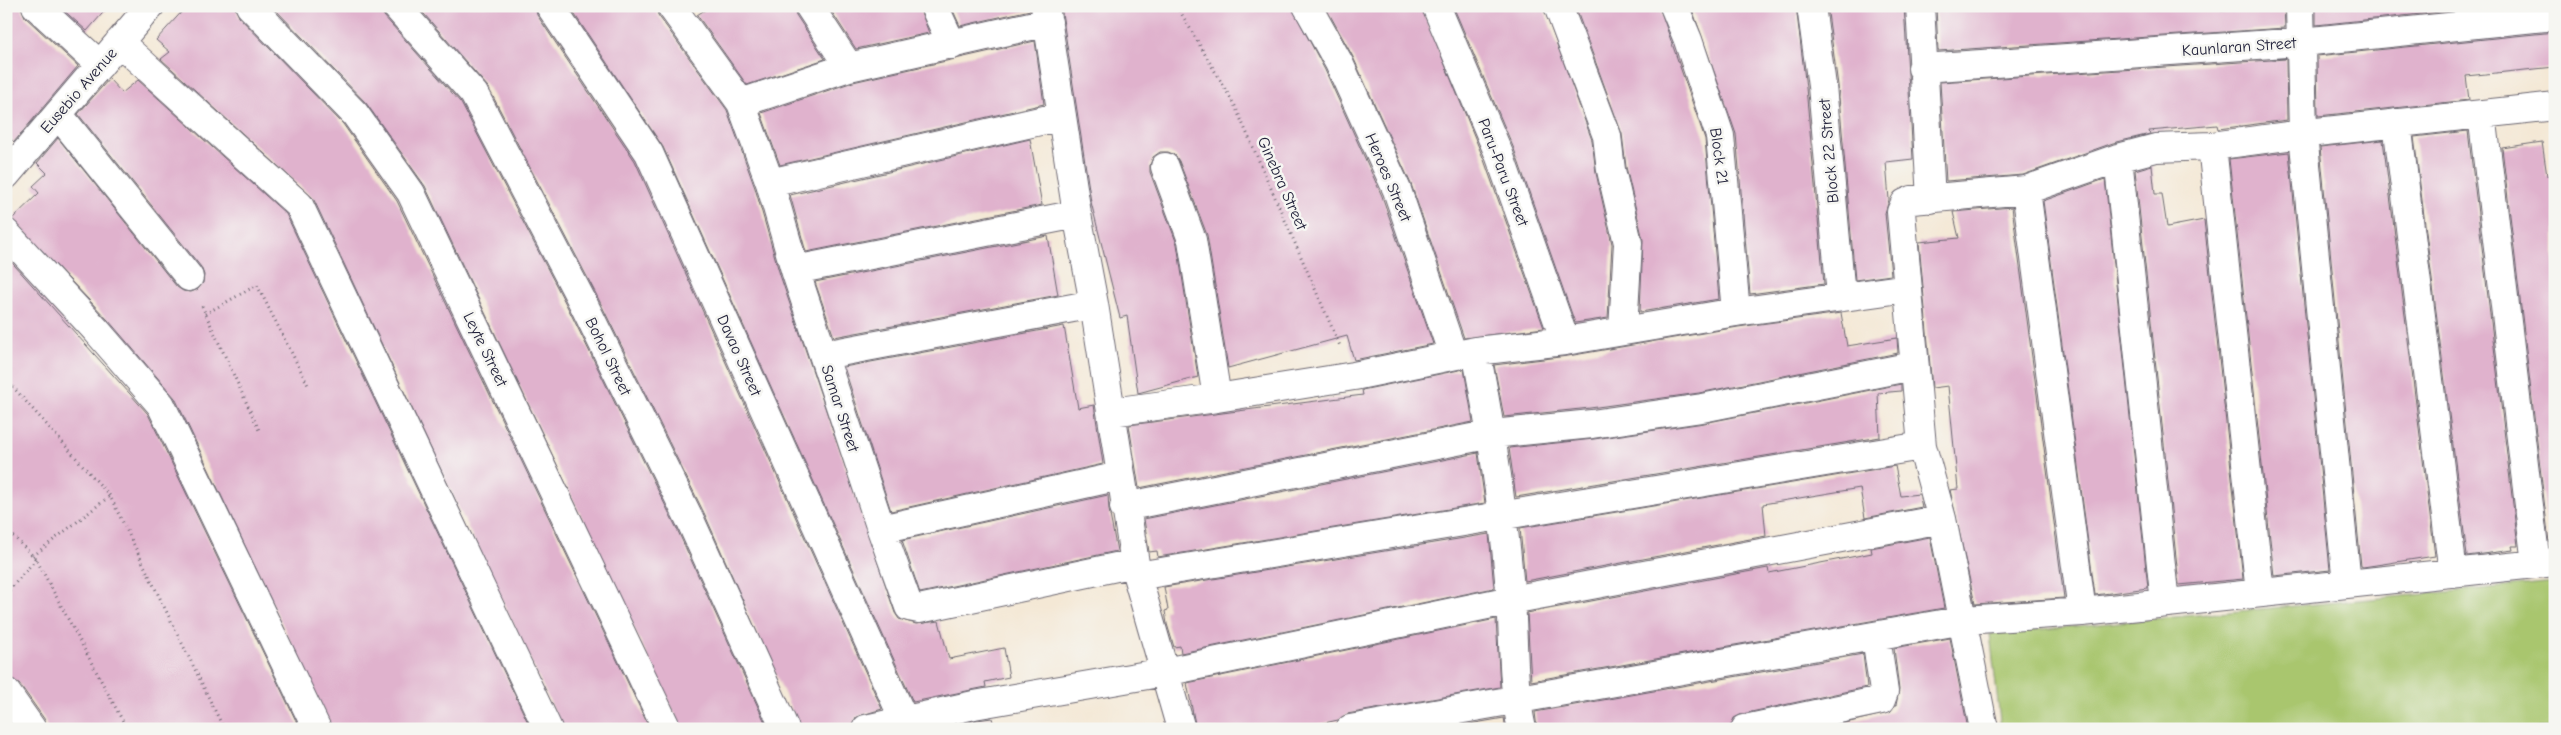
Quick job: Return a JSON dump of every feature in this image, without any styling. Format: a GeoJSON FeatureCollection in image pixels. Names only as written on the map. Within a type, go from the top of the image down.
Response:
{"type":"FeatureCollection","features":[{"type":"Feature","properties":{"kind":"street"},"geometry":{"type":"LineString","coordinates":[[36,6],[100,65]]}},
{"type":"Feature","properties":{"kind":"street","name":"Eusebio Avenue"},"geometry":{"type":"LineString","coordinates":[[11,158],[58,114],[150,6]]}},
{"type":"Feature","properties":{"kind":"street","name":"Leyte Street"},"geometry":{"type":"LineString","coordinates":[[250,6],[355,114],[411,193],[667,729]]}},
{"type":"Feature","properties":{"kind":"street","name":"Bohol Street"},"geometry":{"type":"LineString","coordinates":[[396,6],[474,94],[582,301],[691,522],[785,729]]}},
{"type":"Feature","properties":{"kind":"street","name":"Davao Street"},"geometry":{"type":"LineString","coordinates":[[550,6],[649,153],[904,720]]}},
{"type":"Feature","properties":{"kind":"street","name":"Samar Street"},"geometry":{"type":"LineString","coordinates":[[671,6],[741,103],[770,183],[795,270],[881,529],[909,607],[914,610],[1136,570]]}},
{"type":"Feature","properties":{"kind":"street"},"geometry":{"type":"LineString","coordinates":[[809,6],[849,67]]}},
{"type":"Feature","properties":{"kind":"street"},"geometry":{"type":"LineString","coordinates":[[934,6],[952,45]]}},
{"type":"Feature","properties":{"kind":"street","name":"Heroes Street"},"geometry":{"type":"LineString","coordinates":[[1307,6],[1339,63],[1397,190],[1465,353],[1492,434],[1510,600],[1515,699],[1522,729]]}},
{"type":"Feature","properties":{"kind":"street","name":"Paru-Paru Street"},"geometry":{"type":"LineString","coordinates":[[1436,6],[1499,154],[1565,342]]}},
{"type":"Feature","properties":{"kind":"street"},"geometry":{"type":"LineString","coordinates":[[1558,6],[1607,136],[1611,170],[1628,243],[1623,330]]}},
{"type":"Feature","properties":{"kind":"street","name":"Block 21"},"geometry":{"type":"LineString","coordinates":[[1674,6],[1688,40],[1720,136],[1736,312]]}},
{"type":"Feature","properties":{"kind":"street","name":"Block 22 Street"},"geometry":{"type":"LineString","coordinates":[[1811,6],[1822,86],[1841,296]]}},
{"type":"Feature","properties":{"kind":"street"},"geometry":{"type":"LineString","coordinates":[[1920,6],[1922,68],[1931,199]]}},
{"type":"Feature","properties":{"kind":"street"},"geometry":{"type":"LineString","coordinates":[[2300,6],[2303,134],[2347,584]]}},
{"type":"Feature","properties":{"kind":"street"},"geometry":{"type":"LineString","coordinates":[[741,103],[849,67],[952,45],[1047,14],[1077,214],[1094,304],[1111,412],[1124,507],[1136,570],[1181,729]]}},
{"type":"Feature","properties":{"kind":"street","name":"Kaunlaran Street"},"geometry":{"type":"LineString","coordinates":[[1922,68],[2302,42],[2555,16]]}},
{"type":"Feature","properties":{"kind":"street"},"geometry":{"type":"LineString","coordinates":[[120,42],[299,205],[548,729]]}},
{"type":"Feature","properties":{"kind":"street"},"geometry":{"type":"LineString","coordinates":[[1984,729],[1964,620],[1942,519],[1922,446],[1913,366],[1901,212],[1905,203],[1912,200],[2026,190],[2118,158],[2156,148],[2212,146],[2555,106]]}},
{"type":"Feature","properties":{"kind":"street"},"geometry":{"type":"LineString","coordinates":[[58,114],[189,277]]}},
{"type":"Feature","properties":{"kind":"street"},"geometry":{"type":"LineString","coordinates":[[1350,729],[1964,620],[2082,612],[2546,563],[2482,114]]}},
{"type":"Feature","properties":{"kind":"street"},"geometry":{"type":"LineString","coordinates":[[770,183],[1062,116]]}},
{"type":"Feature","properties":{"kind":"street"},"geometry":{"type":"LineString","coordinates":[[2397,123],[2453,573]]}},
{"type":"Feature","properties":{"kind":"street"},"geometry":{"type":"LineString","coordinates":[[2212,146],[2260,593]]}},
{"type":"Feature","properties":{"kind":"street"},"geometry":{"type":"LineString","coordinates":[[2118,158],[2165,603]]}},
{"type":"Feature","properties":{"kind":"street"},"geometry":{"type":"LineString","coordinates":[[1165,167],[1192,240],[1217,398]]}},
{"type":"Feature","properties":{"kind":"street"},"geometry":{"type":"LineString","coordinates":[[2026,190],[2082,612]]}},
{"type":"Feature","properties":{"kind":"street"},"geometry":{"type":"LineString","coordinates":[[795,270],[1077,214]]}},
{"type":"Feature","properties":{"kind":"street"},"geometry":{"type":"LineString","coordinates":[[6,233],[162,405],[317,729]]}},
{"type":"Feature","properties":{"kind":"street"},"geometry":{"type":"LineString","coordinates":[[1111,412],[1217,398],[1354,376],[1465,353],[1565,342],[1623,330],[1736,312],[1908,288]]}},
{"type":"Feature","properties":{"kind":"street"},"geometry":{"type":"LineString","coordinates":[[824,355],[1094,304]]}},
{"type":"Feature","properties":{"kind":"street"},"geometry":{"type":"LineString","coordinates":[[1124,507],[1492,434],[1592,424],[1702,408],[1913,366]]}},
{"type":"Feature","properties":{"kind":"street"},"geometry":{"type":"LineString","coordinates":[[1136,570],[1502,515],[1922,446]]}},
{"type":"Feature","properties":{"kind":"street"},"geometry":{"type":"LineString","coordinates":[[881,529],[1120,476]]}},
{"type":"Feature","properties":{"kind":"street"},"geometry":{"type":"LineString","coordinates":[[866,729],[904,720],[1164,672],[1510,600],[1942,519]]}},
{"type":"Feature","properties":{"kind":"street"},"geometry":{"type":"LineString","coordinates":[[1745,729],[1881,700],[1884,692],[1876,636]]}},
{"type":"Feature","properties":{"kind":"street"},"geometry":{"type":"LineString","coordinates":[[6,692],[32,729]]}},
{"type":"Feature","properties":{"kind":"path","name":"Ginebra Street"},"geometry":{"type":"LineString","coordinates":[[1177,6],[1235,106],[1354,376]]}},
{"type":"Feature","properties":{"kind":"path"},"geometry":{"type":"LineString","coordinates":[[189,277],[259,430]]}},
{"type":"Feature","properties":{"kind":"path"},"geometry":{"type":"LineString","coordinates":[[205,314],[257,285],[308,385]]}},
{"type":"Feature","properties":{"kind":"path"},"geometry":{"type":"LineString","coordinates":[[6,380],[110,496],[224,729]]}},
{"type":"Feature","properties":{"kind":"path"},"geometry":{"type":"LineString","coordinates":[[6,594],[35,558],[110,496]]}},
{"type":"Feature","properties":{"kind":"path"},"geometry":{"type":"LineString","coordinates":[[6,529],[35,558],[128,729]]}},
{"type":"Feature","properties":{"kind":"green space"},"geometry":{"type":"Polygon","coordinates":[[[2555,582],[2555,729],[2001,729],[1990,634],[2555,582]]]}},
{"type":"Feature","properties":{"kind":"building"},"geometry":{"type":"Polygon","coordinates":[[[6,6],[21,6],[25,17],[78,66],[14,142],[6,134],[6,6]]]}},
{"type":"Feature","properties":{"kind":"building"},"geometry":{"type":"Polygon","coordinates":[[[63,6],[109,6],[87,31],[61,8],[63,6]]]}},
{"type":"Feature","properties":{"kind":"building"},"geometry":{"type":"Polygon","coordinates":[[[187,6],[235,6],[239,17],[343,124],[397,201],[650,729],[563,729],[313,198],[161,59],[170,52],[156,40],[187,6]]]}},
{"type":"Feature","properties":{"kind":"building"},"geometry":{"type":"Polygon","coordinates":[[[272,6],[381,6],[384,16],[461,103],[568,308],[677,529],[768,729],[682,729],[425,186],[366,103],[272,6]]]}},
{"type":"Feature","properties":{"kind":"building"},"geometry":{"type":"Polygon","coordinates":[[[417,6],[535,6],[537,15],[635,161],[882,709],[856,717],[851,729],[800,729],[705,515],[596,294],[488,87],[417,6]]]}},
{"type":"Feature","properties":{"kind":"building"},"geometry":{"type":"Polygon","coordinates":[[[569,6],[656,6],[658,15],[727,110],[755,188],[780,275],[895,613],[899,619],[916,624],[939,621],[949,659],[1004,648],[1009,677],[985,682],[986,687],[913,702],[663,147],[569,6]]]}},
{"type":"Feature","properties":{"kind":"building"},"geometry":{"type":"Polygon","coordinates":[[[711,6],[793,6],[796,15],[825,59],[747,85],[697,15],[711,6]]]}},
{"type":"Feature","properties":{"kind":"building"},"geometry":{"type":"Polygon","coordinates":[[[828,6],[919,6],[929,33],[856,49],[828,6]]]}},
{"type":"Feature","properties":{"kind":"building"},"geometry":{"type":"Polygon","coordinates":[[[951,6],[1030,6],[1030,10],[960,26],[951,6]]]}},
{"type":"Feature","properties":{"kind":"building"},"geometry":{"type":"Polygon","coordinates":[[[1061,6],[1291,6],[1325,70],[1382,196],[1433,344],[1354,360],[1347,336],[1228,368],[1207,235],[1179,161],[1175,155],[1168,152],[1160,152],[1153,157],[1150,172],[1177,244],[1198,377],[1138,393],[1127,316],[1120,318],[1091,202],[1061,6]]]}},
{"type":"Feature","properties":{"kind":"building"},"geometry":{"type":"Polygon","coordinates":[[[1325,6],[1421,6],[1484,160],[1544,328],[1464,338],[1411,184],[1353,57],[1325,6]]]}},
{"type":"Feature","properties":{"kind":"building"},"geometry":{"type":"Polygon","coordinates":[[[1453,6],[1543,6],[1592,140],[1596,173],[1612,244],[1608,318],[1575,323],[1514,149],[1453,6]]]}},
{"type":"Feature","properties":{"kind":"building"},"geometry":{"type":"Polygon","coordinates":[[[1575,6],[1659,6],[1705,139],[1719,299],[1640,312],[1643,240],[1626,167],[1622,134],[1575,6]]]}},
{"type":"Feature","properties":{"kind":"building"},"geometry":{"type":"Polygon","coordinates":[[[1691,6],[1796,6],[1806,88],[1824,284],[1750,294],[1736,134],[1691,6]]]}},
{"type":"Feature","properties":{"kind":"building"},"geometry":{"type":"Polygon","coordinates":[[[1827,6],[1904,6],[1913,159],[1886,162],[1889,200],[1885,213],[1891,275],[1855,280],[1838,85],[1827,6]]]}},
{"type":"Feature","properties":{"kind":"building"},"geometry":{"type":"Polygon","coordinates":[[[1936,6],[2216,6],[2216,10],[2284,7],[2285,28],[1938,51],[1936,6]]]}},
{"type":"Feature","properties":{"kind":"building"},"geometry":{"type":"Polygon","coordinates":[[[2316,6],[2497,6],[2316,25],[2316,6]]]}},
{"type":"Feature","properties":{"kind":"building"},"geometry":{"type":"Polygon","coordinates":[[[2555,32],[2555,67],[2466,76],[2469,100],[2318,116],[2317,56],[2555,32]]]}},
{"type":"Feature","properties":{"kind":"building"},"geometry":{"type":"Polygon","coordinates":[[[1035,41],[1044,104],[780,165],[761,113],[853,82],[1035,41]]]}},
{"type":"Feature","properties":{"kind":"building"},"geometry":{"type":"Polygon","coordinates":[[[2286,59],[2287,120],[2218,129],[2217,125],[2149,131],[2150,134],[2113,143],[2023,175],[1946,181],[1940,82],[2286,59]]]}},
{"type":"Feature","properties":{"kind":"building"},"geometry":{"type":"Polygon","coordinates":[[[109,79],[122,93],[138,80],[286,214],[531,729],[332,729],[175,398],[108,320],[12,219],[39,193],[33,186],[47,173],[37,163],[58,138],[177,287],[183,291],[191,292],[198,289],[203,283],[204,275],[201,267],[78,114],[109,79]]]}},
{"type":"Feature","properties":{"kind":"building"},"geometry":{"type":"Polygon","coordinates":[[[2468,131],[2518,546],[2512,546],[2513,550],[2467,556],[2414,137],[2468,131]]]}},
{"type":"Feature","properties":{"kind":"building"},"geometry":{"type":"Polygon","coordinates":[[[1030,139],[1042,205],[806,252],[790,195],[1030,139]]]}},
{"type":"Feature","properties":{"kind":"building"},"geometry":{"type":"Polygon","coordinates":[[[2383,140],[2435,556],[2363,567],[2361,566],[2320,147],[2383,140]]]}},
{"type":"Feature","properties":{"kind":"building"},"geometry":{"type":"Polygon","coordinates":[[[2542,142],[2547,176],[2555,175],[2555,541],[2549,542],[2502,148],[2542,142]]]}},
{"type":"Feature","properties":{"kind":"building"},"geometry":{"type":"Polygon","coordinates":[[[2289,152],[2330,570],[2274,576],[2229,159],[2289,152]]]}},
{"type":"Feature","properties":{"kind":"building"},"geometry":{"type":"Polygon","coordinates":[[[2152,165],[2155,194],[2162,194],[2167,227],[2204,220],[2243,579],[2179,585],[2135,170],[2152,165]]]}},
{"type":"Feature","properties":{"kind":"building"},"geometry":{"type":"Polygon","coordinates":[[[2105,179],[2148,588],[2095,595],[2043,201],[2105,179]]]}},
{"type":"Feature","properties":{"kind":"building"},"geometry":{"type":"Polygon","coordinates":[[[2012,207],[2064,598],[1975,604],[1950,490],[1958,489],[1948,386],[1932,388],[1919,242],[1959,238],[1953,212],[2012,207]]]}},
{"type":"Feature","properties":{"kind":"building"},"geometry":{"type":"Polygon","coordinates":[[[1048,236],[1058,295],[834,337],[815,282],[1048,236]]]}},
{"type":"Feature","properties":{"kind":"building"},"geometry":{"type":"Polygon","coordinates":[[[6,256],[148,414],[300,729],[47,729],[45,720],[19,683],[6,677],[6,256]]]}},
{"type":"Feature","properties":{"kind":"building"},"geometry":{"type":"Polygon","coordinates":[[[1841,313],[1847,346],[1897,338],[1898,353],[1699,393],[1590,408],[1504,417],[1494,365],[1568,356],[1738,327],[1841,313]]]}},
{"type":"Feature","properties":{"kind":"building"},"geometry":{"type":"Polygon","coordinates":[[[1064,326],[1078,408],[1094,405],[1103,464],[891,511],[844,367],[1064,326]]]}},
{"type":"Feature","properties":{"kind":"building"},"geometry":{"type":"Polygon","coordinates":[[[1464,369],[1473,422],[1139,488],[1129,425],[1363,395],[1362,390],[1464,369]]]}},
{"type":"Feature","properties":{"kind":"building"},"geometry":{"type":"Polygon","coordinates":[[[1901,384],[1901,391],[1878,393],[1880,437],[1516,497],[1509,448],[1594,439],[1704,423],[1901,384]]]}},
{"type":"Feature","properties":{"kind":"building"},"geometry":{"type":"Polygon","coordinates":[[[1478,453],[1485,503],[1158,557],[1157,551],[1149,552],[1144,519],[1478,453]]]}},
{"type":"Feature","properties":{"kind":"building"},"geometry":{"type":"Polygon","coordinates":[[[1895,466],[1901,496],[1919,494],[1922,507],[1865,518],[1860,488],[1763,504],[1766,536],[1525,581],[1520,528],[1895,466]]]}},
{"type":"Feature","properties":{"kind":"building"},"geometry":{"type":"Polygon","coordinates":[[[1108,495],[1117,551],[920,593],[902,540],[1108,495]]]}},
{"type":"Feature","properties":{"kind":"building"},"geometry":{"type":"Polygon","coordinates":[[[1489,534],[1494,588],[1181,653],[1180,646],[1174,647],[1167,624],[1165,611],[1168,610],[1164,587],[1489,534]]]}},
{"type":"Feature","properties":{"kind":"building"},"geometry":{"type":"Polygon","coordinates":[[[1930,537],[1944,608],[1531,681],[1527,613],[1768,568],[1769,573],[1872,553],[1871,548],[1930,537]]]}},
{"type":"Feature","properties":{"kind":"building"},"geometry":{"type":"Polygon","coordinates":[[[1496,619],[1500,687],[1347,714],[1338,720],[1297,729],[1196,729],[1187,683],[1496,619]]]}},
{"type":"Feature","properties":{"kind":"building"},"geometry":{"type":"Polygon","coordinates":[[[1950,638],[1968,729],[1821,729],[1891,712],[1896,705],[1899,690],[1894,648],[1950,638]]]}},
{"type":"Feature","properties":{"kind":"building"},"geometry":{"type":"Polygon","coordinates":[[[1863,654],[1867,687],[1742,714],[1734,718],[1730,729],[1537,729],[1535,712],[1863,654]]]}},
{"type":"Feature","properties":{"kind":"building"},"geometry":{"type":"Polygon","coordinates":[[[992,718],[995,729],[939,729],[977,720],[992,718]]]}},
{"type":"Feature","properties":{"kind":"building"},"geometry":{"type":"Polygon","coordinates":[[[1504,718],[1506,729],[1441,729],[1504,718]]]}}]}
